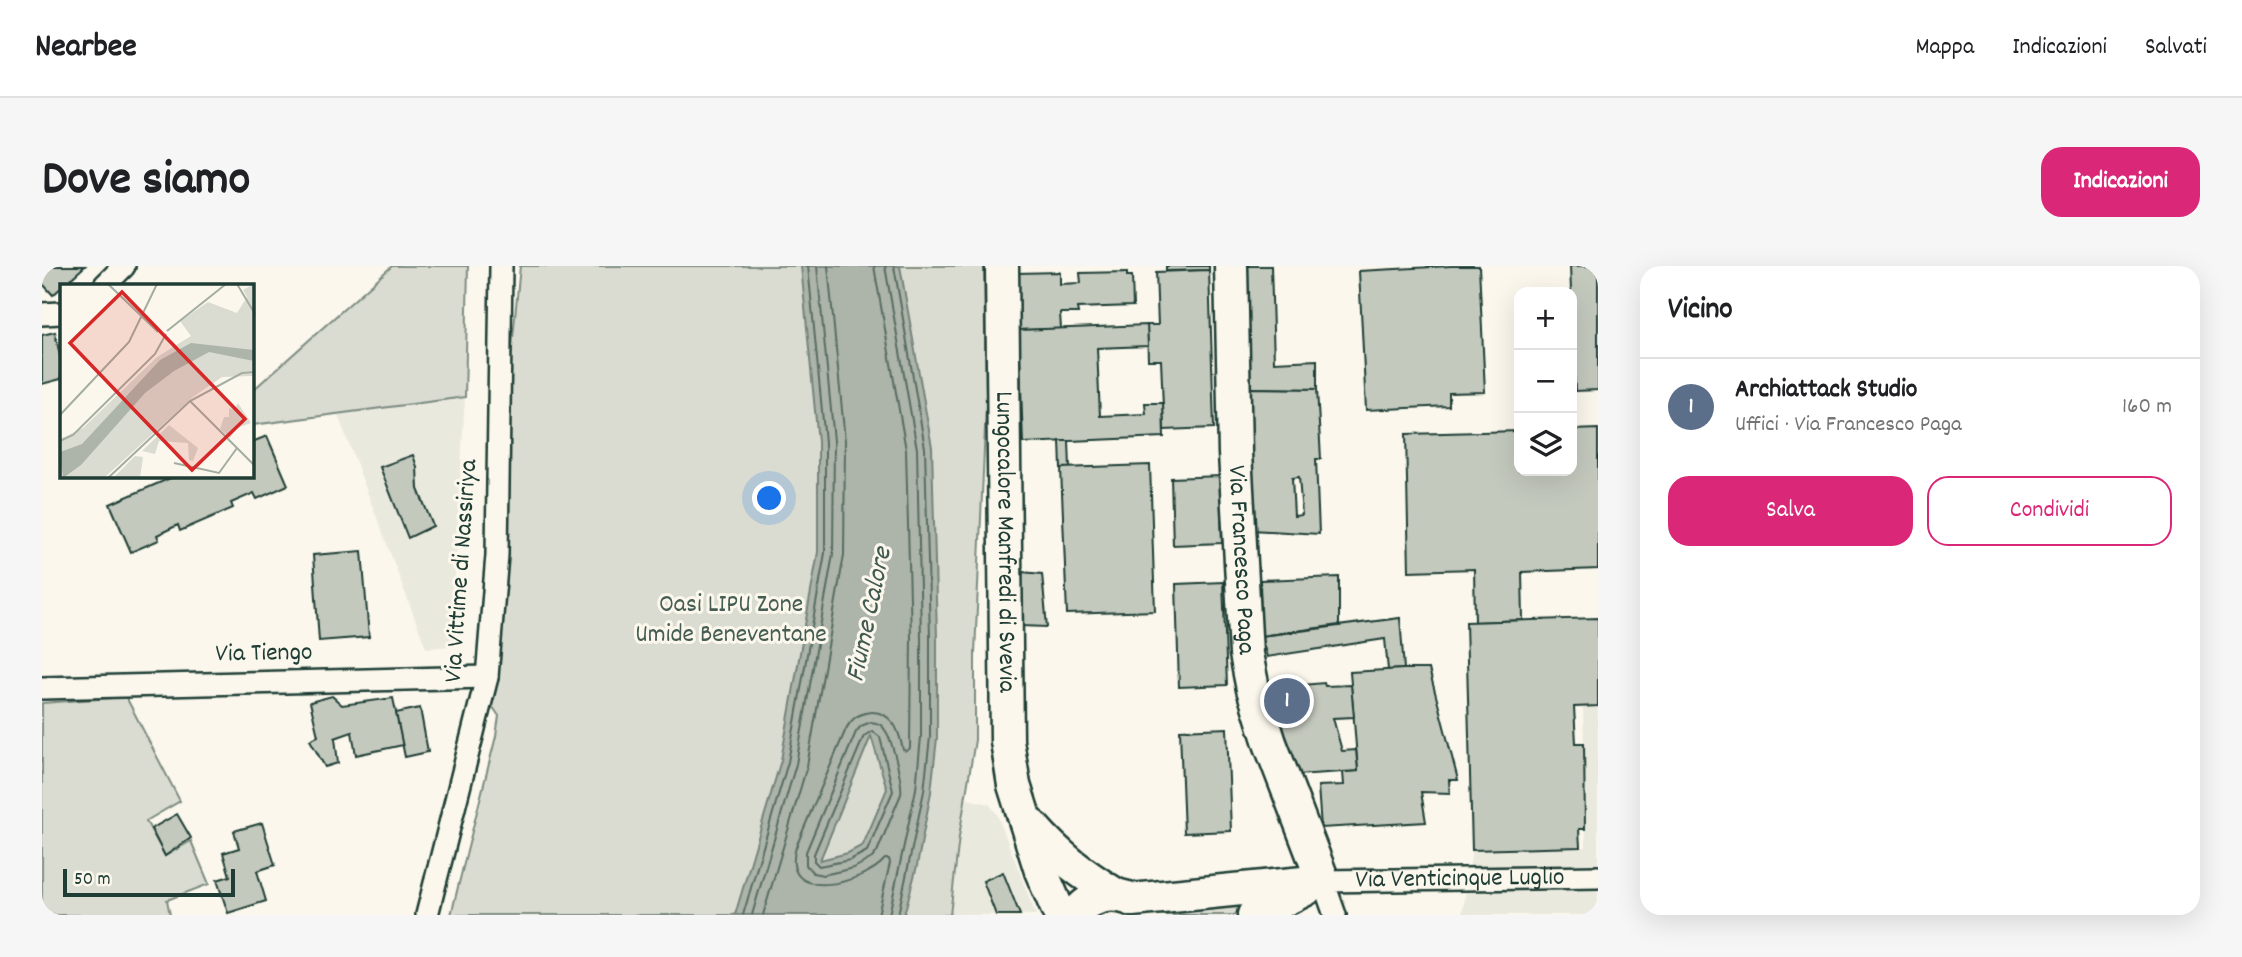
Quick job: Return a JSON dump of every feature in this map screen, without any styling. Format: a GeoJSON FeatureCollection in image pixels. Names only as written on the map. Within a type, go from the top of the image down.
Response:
{"type":"FeatureCollection","features":[{"type":"Feature","properties":{"kind":"street"},"geometry":{"type":"LineString","coordinates":[[105,284],[124,266]]}},
{"type":"Feature","properties":{"kind":"street","name":"Via Vittime di Nassiriya"},"geometry":{"type":"LineString","coordinates":[[426,915],[487,677],[497,555],[501,266]]}},
{"type":"Feature","properties":{"kind":"street","name":"Lungocalore Manfredi di Svevia"},"geometry":{"type":"LineString","coordinates":[[1002,266],[1007,741],[1014,785],[1041,871],[1060,915]]}},
{"type":"Feature","properties":{"kind":"street","name":"Via Francesco Paga"},"geometry":{"type":"LineString","coordinates":[[1231,266],[1235,453],[1246,654],[1270,743],[1323,881]]}},
{"type":"Feature","properties":{"kind":"street"},"geometry":{"type":"LineString","coordinates":[[42,314],[60,313]]}},
{"type":"Feature","properties":{"kind":"street","name":"Via Tiengo"},"geometry":{"type":"LineString","coordinates":[[42,688],[487,677]]}},
{"type":"Feature","properties":{"kind":"street","name":"Lungocalore Manfredi di Svevia"},"geometry":{"type":"LineString","coordinates":[[1024,817],[1054,852],[1078,872],[1132,903]]}},
{"type":"Feature","properties":{"kind":"street","name":"Via Venticinque Luglio"},"geometry":{"type":"LineString","coordinates":[[1076,915],[1089,901],[1102,896],[1132,903],[1323,881],[1598,877]]}},
{"type":"Feature","properties":{"kind":"street"},"geometry":{"type":"LineString","coordinates":[[1323,881],[1335,915]]}},
{"type":"Feature","properties":{"kind":"street","name":"Via Venticinque Luglio"},"geometry":{"type":"LineString","coordinates":[[1254,915],[1323,881]]}},
{"type":"Feature","properties":{"kind":"shaded area"},"geometry":{"type":"Polygon","coordinates":[[[465,397],[451,646],[426,648],[338,415],[465,397]]]}},
{"type":"Feature","properties":{"kind":"shaded area"},"geometry":{"type":"Polygon","coordinates":[[[1583,706],[1598,706],[1598,915],[1462,915],[1472,850],[1586,847],[1583,706]]]}},
{"type":"Feature","properties":{"kind":"shaded area"},"geometry":{"type":"Polygon","coordinates":[[[965,798],[989,804],[997,814],[1036,915],[950,915],[965,798]]]}},
{"type":"Feature","properties":{"kind":"green space"},"geometry":{"type":"Polygon","coordinates":[[[392,266],[468,266],[465,397],[254,425],[254,389],[392,266]]]}},
{"type":"Feature","properties":{"kind":"green space","name":"Oasi LIPU Zone Umide Beneventane"},"geometry":{"type":"Polygon","coordinates":[[[520,266],[984,266],[986,404],[975,653],[975,740],[959,837],[950,915],[451,915],[499,716],[479,687],[520,266]]]}},
{"type":"Feature","properties":{"kind":"green space"},"geometry":{"type":"Polygon","coordinates":[[[126,697],[180,801],[146,821],[165,856],[191,841],[209,884],[167,900],[170,915],[42,915],[42,703],[126,697]]]}},
{"type":"Feature","properties":{"kind":"green space"},"geometry":{"type":"Polygon","coordinates":[[[1259,903],[1234,915],[1163,915],[1158,905],[1259,903]]]}},
{"type":"Feature","properties":{"kind":"water","name":"Fiume Calore"},"geometry":{"type":"Polygon","coordinates":[[[801,266],[900,266],[932,447],[937,637],[937,738],[931,792],[917,866],[904,915],[735,915],[781,760],[818,552],[818,442],[801,266]],[[871,736],[820,860],[848,853],[863,845],[887,789],[871,736]]]}},
{"type":"Feature","properties":{"kind":"building"},"geometry":{"type":"Polygon","coordinates":[[[42,266],[85,266],[65,284],[60,284],[60,289],[53,295],[42,283],[42,266]]]}},
{"type":"Feature","properties":{"kind":"building"},"geometry":{"type":"Polygon","coordinates":[[[1166,266],[1209,266],[1209,270],[1166,271],[1166,266]]]}},
{"type":"Feature","properties":{"kind":"building"},"geometry":{"type":"Polygon","coordinates":[[[1243,266],[1271,266],[1274,362],[1317,360],[1317,389],[1248,388],[1243,266]]]}},
{"type":"Feature","properties":{"kind":"building"},"geometry":{"type":"Polygon","coordinates":[[[1479,266],[1485,392],[1449,393],[1449,406],[1366,410],[1359,271],[1479,266]]]}},
{"type":"Feature","properties":{"kind":"building"},"geometry":{"type":"Polygon","coordinates":[[[1570,266],[1598,266],[1598,390],[1577,391],[1577,287],[1571,287],[1570,266]]]}},
{"type":"Feature","properties":{"kind":"building"},"geometry":{"type":"Polygon","coordinates":[[[1209,270],[1214,428],[1164,430],[1161,360],[1148,360],[1147,325],[1158,325],[1156,272],[1209,270]]]}},
{"type":"Feature","properties":{"kind":"building"},"geometry":{"type":"Polygon","coordinates":[[[1060,272],[1060,284],[1081,283],[1080,273],[1127,272],[1127,276],[1132,276],[1133,306],[1077,308],[1078,313],[1060,313],[1061,329],[1019,330],[1017,273],[1060,272]]]}},
{"type":"Feature","properties":{"kind":"building"},"geometry":{"type":"Polygon","coordinates":[[[1147,325],[1148,346],[1097,348],[1100,416],[1146,414],[1145,403],[1163,403],[1164,437],[1023,443],[1019,330],[1147,325]]]}},
{"type":"Feature","properties":{"kind":"building"},"geometry":{"type":"Polygon","coordinates":[[[55,332],[60,356],[60,379],[42,384],[42,335],[55,332]]]}},
{"type":"Feature","properties":{"kind":"building"},"geometry":{"type":"Polygon","coordinates":[[[1247,388],[1317,389],[1321,459],[1316,459],[1319,534],[1252,530],[1247,388]],[[1299,477],[1292,478],[1294,516],[1302,515],[1299,477]]]}},
{"type":"Feature","properties":{"kind":"building"},"geometry":{"type":"Polygon","coordinates":[[[1598,429],[1598,569],[1522,572],[1523,620],[1475,622],[1474,569],[1409,571],[1406,434],[1514,431],[1514,476],[1577,476],[1577,430],[1598,429]]]}},
{"type":"Feature","properties":{"kind":"building"},"geometry":{"type":"Polygon","coordinates":[[[267,436],[288,485],[257,499],[254,493],[231,503],[233,508],[180,531],[178,525],[157,535],[159,540],[131,552],[110,504],[170,478],[254,478],[254,441],[267,436]]]}},
{"type":"Feature","properties":{"kind":"building"},"geometry":{"type":"Polygon","coordinates":[[[1060,441],[1069,441],[1070,468],[1061,468],[1060,441]]]}},
{"type":"Feature","properties":{"kind":"building"},"geometry":{"type":"Polygon","coordinates":[[[413,455],[417,467],[418,489],[433,526],[408,538],[380,467],[413,455]]]}},
{"type":"Feature","properties":{"kind":"building"},"geometry":{"type":"Polygon","coordinates":[[[1150,465],[1155,611],[1067,614],[1061,468],[1150,465]]]}},
{"type":"Feature","properties":{"kind":"building"},"geometry":{"type":"Polygon","coordinates":[[[1220,476],[1222,543],[1173,545],[1171,478],[1220,476]]]}},
{"type":"Feature","properties":{"kind":"building"},"geometry":{"type":"Polygon","coordinates":[[[362,551],[369,637],[319,641],[313,555],[362,551]]]}},
{"type":"Feature","properties":{"kind":"building"},"geometry":{"type":"Polygon","coordinates":[[[1022,572],[1042,574],[1047,627],[1021,626],[1022,572]]]}},
{"type":"Feature","properties":{"kind":"building"},"geometry":{"type":"Polygon","coordinates":[[[1339,577],[1339,625],[1261,636],[1260,580],[1339,577]]]}},
{"type":"Feature","properties":{"kind":"building"},"geometry":{"type":"Polygon","coordinates":[[[1223,582],[1227,685],[1179,687],[1176,584],[1223,582]]]}},
{"type":"Feature","properties":{"kind":"building"},"geometry":{"type":"Polygon","coordinates":[[[1400,618],[1404,669],[1388,670],[1385,639],[1267,657],[1261,636],[1400,618]]]}},
{"type":"Feature","properties":{"kind":"building"},"geometry":{"type":"Polygon","coordinates":[[[1598,618],[1598,706],[1574,707],[1576,743],[1584,743],[1585,829],[1579,829],[1580,847],[1472,850],[1466,622],[1598,618]]]}},
{"type":"Feature","properties":{"kind":"building"},"geometry":{"type":"Polygon","coordinates":[[[1429,669],[1458,780],[1449,780],[1450,793],[1421,792],[1426,822],[1321,828],[1318,786],[1344,785],[1343,772],[1358,771],[1350,672],[1429,669]]]}},
{"type":"Feature","properties":{"kind":"building"},"geometry":{"type":"Polygon","coordinates":[[[1324,683],[1325,686],[1351,685],[1354,717],[1333,718],[1342,751],[1356,750],[1358,771],[1296,775],[1269,688],[1324,683]]]}},
{"type":"Feature","properties":{"kind":"building"},"geometry":{"type":"Polygon","coordinates":[[[332,696],[342,705],[393,698],[403,745],[356,755],[352,732],[335,738],[338,763],[325,767],[310,740],[318,736],[310,702],[332,696]]]}},
{"type":"Feature","properties":{"kind":"building"},"geometry":{"type":"Polygon","coordinates":[[[420,708],[428,752],[405,757],[396,713],[420,708]]]}},
{"type":"Feature","properties":{"kind":"building"},"geometry":{"type":"Polygon","coordinates":[[[1227,728],[1231,831],[1184,833],[1180,730],[1227,728]]]}},
{"type":"Feature","properties":{"kind":"building"},"geometry":{"type":"Polygon","coordinates":[[[177,814],[191,838],[165,856],[151,829],[177,814]]]}},
{"type":"Feature","properties":{"kind":"building"},"geometry":{"type":"Polygon","coordinates":[[[262,823],[275,865],[257,871],[266,901],[228,913],[217,880],[230,876],[223,853],[239,848],[234,831],[262,823]]]}},
{"type":"Feature","properties":{"kind":"building"},"geometry":{"type":"Polygon","coordinates":[[[1003,872],[1020,915],[996,915],[983,881],[1003,872]]]}},
{"type":"Feature","properties":{"kind":"place","name":"Archiattack Studio"},"geometry":{"type":"Point","coordinates":[1287,701]}}]}
